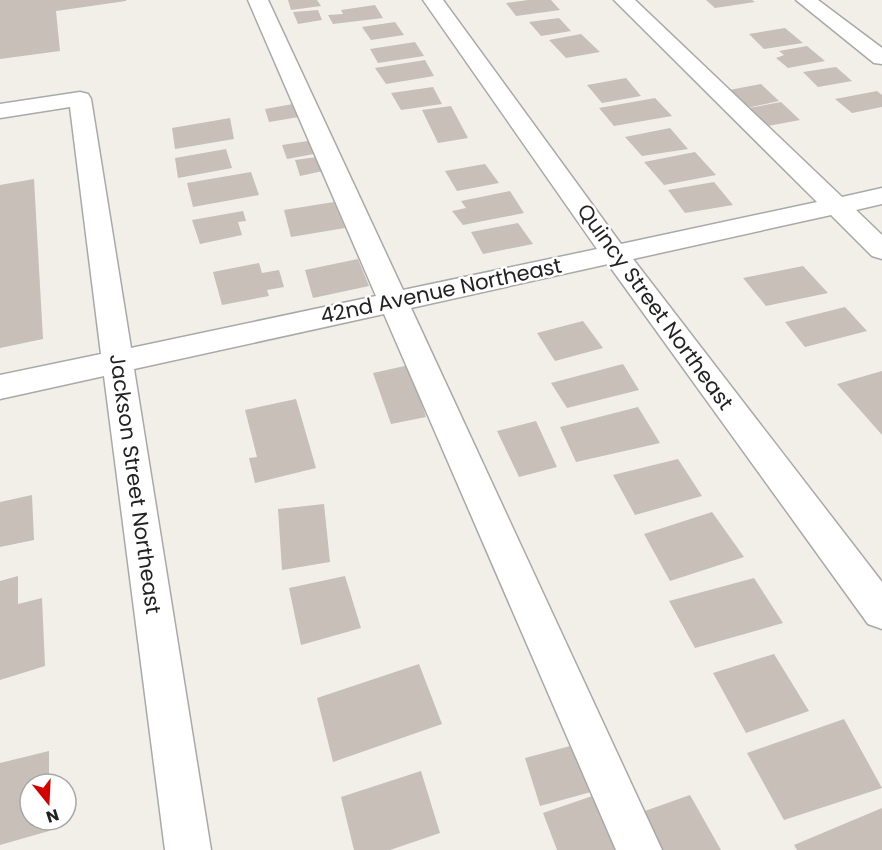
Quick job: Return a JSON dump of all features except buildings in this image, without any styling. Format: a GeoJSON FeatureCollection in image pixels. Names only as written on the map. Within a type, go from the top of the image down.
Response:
{"type":"FeatureCollection","features":[{"type":"Feature","properties":{"kind":"street"},"geometry":{"type":"LineString","coordinates":[[258,0],[639,850]]}},
{"type":"Feature","properties":{"kind":"street","name":"Quincy Street Northeast"},"geometry":{"type":"LineString","coordinates":[[433,0],[614,253],[882,612]]}},
{"type":"Feature","properties":{"kind":"street"},"geometry":{"type":"LineString","coordinates":[[624,0],[882,249]]}},
{"type":"Feature","properties":{"kind":"street"},"geometry":{"type":"LineString","coordinates":[[806,0],[882,58]]}},
{"type":"Feature","properties":{"kind":"street","name":"Jackson Street Northeast"},"geometry":{"type":"LineString","coordinates":[[0,111],[80,99],[188,850]]}},
{"type":"Feature","properties":{"kind":"street","name":"42nd Avenue Northeast"},"geometry":{"type":"LineString","coordinates":[[0,387],[882,196]]}}]}
